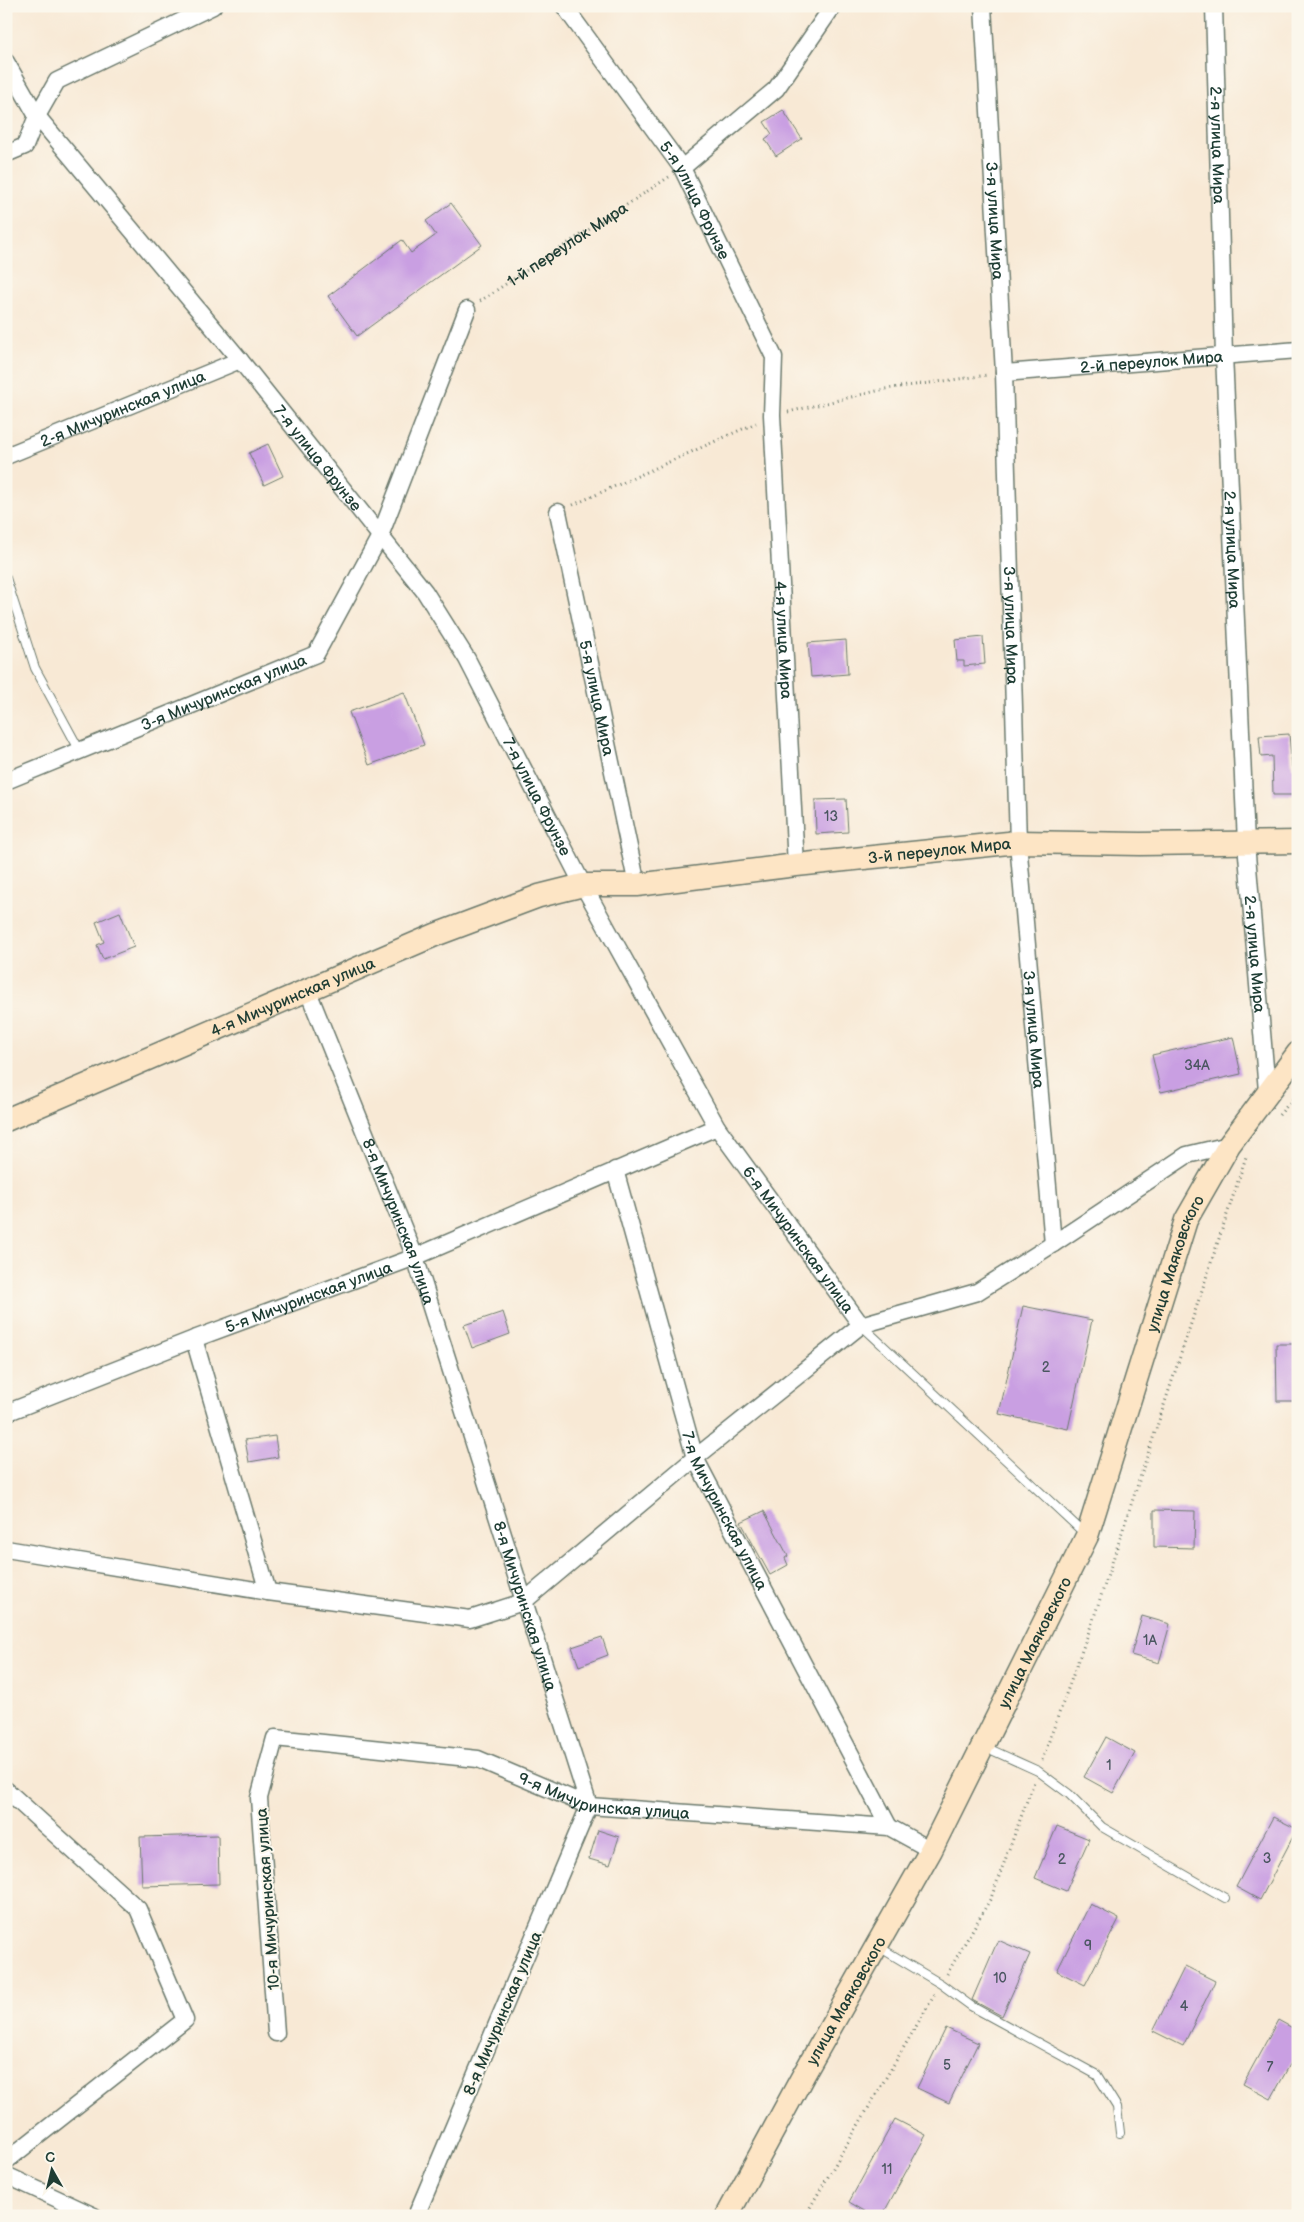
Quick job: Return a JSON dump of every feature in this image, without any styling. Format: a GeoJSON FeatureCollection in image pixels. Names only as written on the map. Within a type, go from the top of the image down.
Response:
{"type":"FeatureCollection","features":[{"type":"Feature","properties":{"kind":"street"},"geometry":{"type":"LineString","coordinates":[[6,154],[25,146],[37,116],[57,81],[213,6]]}},
{"type":"Feature","properties":{"kind":"street","name":"5-я улица Фрунзе"},"geometry":{"type":"LineString","coordinates":[[564,6],[682,168],[774,357],[772,416]]}},
{"type":"Feature","properties":{"kind":"street"},"geometry":{"type":"LineString","coordinates":[[682,168],[776,89],[833,6]]}},
{"type":"Feature","properties":{"kind":"street","name":"3-я улица Мира"},"geometry":{"type":"LineString","coordinates":[[983,6],[1004,373],[1018,842],[1053,1244]]}},
{"type":"Feature","properties":{"kind":"street","name":"2-я улица Мира"},"geometry":{"type":"LineString","coordinates":[[1214,6],[1224,355],[1246,843],[1268,1092]]}},
{"type":"Feature","properties":{"kind":"street","name":"7-я улица Фрунзе"},"geometry":{"type":"LineString","coordinates":[[6,62],[37,116],[240,360],[425,592],[467,659],[584,885]]}},
{"type":"Feature","properties":{"kind":"street"},"geometry":{"type":"LineString","coordinates":[[380,536],[467,310]]}},
{"type":"Feature","properties":{"kind":"street","name":"2-й переулок Мира"},"geometry":{"type":"LineString","coordinates":[[1004,373],[1298,350]]}},
{"type":"Feature","properties":{"kind":"street","name":"2-я Мичуринская улица"},"geometry":{"type":"LineString","coordinates":[[6,456],[240,360]]}},
{"type":"Feature","properties":{"kind":"street","name":"4-я улица Мира"},"geometry":{"type":"LineString","coordinates":[[772,416],[796,865]]}},
{"type":"Feature","properties":{"kind":"street","name":"5-я улица Мира"},"geometry":{"type":"LineString","coordinates":[[558,512],[637,885]]}},
{"type":"Feature","properties":{"kind":"street","name":"3-я Мичуринская улица"},"geometry":{"type":"LineString","coordinates":[[6,781],[316,654],[380,536]]}},
{"type":"Feature","properties":{"kind":"street","name":"3-й переулок Мира"},"geometry":{"type":"LineString","coordinates":[[584,885],[637,885],[796,865],[1018,842],[1140,844],[1298,842]]}},
{"type":"Feature","properties":{"kind":"street","name":"4-я Мичуринская улица"},"geometry":{"type":"LineString","coordinates":[[6,1120],[307,988],[435,935],[538,896],[584,885]]}},
{"type":"Feature","properties":{"kind":"street","name":"6-я Мичуринская улица"},"geometry":{"type":"LineString","coordinates":[[584,885],[717,1128],[861,1325]]}},
{"type":"Feature","properties":{"kind":"street","name":"8-я Мичуринская улица"},"geometry":{"type":"LineString","coordinates":[[307,988],[415,1257],[589,1806],[416,2216]]}},
{"type":"Feature","properties":{"kind":"street","name":"улица Маяковского"},"geometry":{"type":"LineString","coordinates":[[727,2216],[931,1850],[1087,1536],[1186,1220],[1239,1147],[1268,1092],[1298,1053]]}},
{"type":"Feature","properties":{"kind":"street","name":"5-я Мичуринская улица"},"geometry":{"type":"LineString","coordinates":[[6,1412],[194,1339],[415,1257],[717,1128]]}},
{"type":"Feature","properties":{"kind":"street"},"geometry":{"type":"LineString","coordinates":[[6,1549],[268,1592],[470,1619],[523,1602],[695,1458],[861,1325],[977,1292],[1053,1244],[1187,1154],[1239,1147]]}},
{"type":"Feature","properties":{"kind":"street","name":"7-я Мичуринская улица"},"geometry":{"type":"LineString","coordinates":[[615,1170],[695,1458],[889,1827]]}},
{"type":"Feature","properties":{"kind":"street"},"geometry":{"type":"LineString","coordinates":[[194,1339],[268,1592]]}},
{"type":"Feature","properties":{"kind":"street","name":"9-я Мичуринская улица"},"geometry":{"type":"LineString","coordinates":[[275,1738],[478,1759],[589,1806],[889,1827],[931,1850]]}},
{"type":"Feature","properties":{"kind":"street","name":"10-я Мичуринская улица"},"geometry":{"type":"LineString","coordinates":[[275,1738],[259,1798],[276,2032]]}},
{"type":"Feature","properties":{"kind":"street"},"geometry":{"type":"LineString","coordinates":[[6,1790],[138,1909],[185,2020],[6,2161]]}},
{"type":"Feature","properties":{"kind":"street"},"geometry":{"type":"LineString","coordinates":[[6,2175],[94,2216]]}},
{"type":"Feature","properties":{"kind":"lane"},"geometry":{"type":"LineString","coordinates":[[6,578],[35,668],[80,751]]}},
{"type":"Feature","properties":{"kind":"lane","name":"6-я Мичуринская улица"},"geometry":{"type":"LineString","coordinates":[[861,1325],[1087,1536]]}},
{"type":"Feature","properties":{"kind":"lane"},"geometry":{"type":"LineString","coordinates":[[983,1746],[1038,1770],[1069,1794],[1102,1826],[1225,1898]]}},
{"type":"Feature","properties":{"kind":"lane"},"geometry":{"type":"LineString","coordinates":[[877,1946],[941,1984],[971,2006],[1097,2075],[1117,2108],[1120,2133]]}},
{"type":"Feature","properties":{"kind":"path","name":"1-й переулок Мира"},"geometry":{"type":"LineString","coordinates":[[467,310],[682,168]]}},
{"type":"Feature","properties":{"kind":"path"},"geometry":{"type":"LineString","coordinates":[[1274,1120],[1298,1093]]}},
{"type":"Feature","properties":{"kind":"path"},"geometry":{"type":"LineString","coordinates":[[805,2216],[992,1898],[1092,1623],[1239,1147]]}},
{"type":"Feature","properties":{"kind":"building"},"geometry":{"type":"Polygon","coordinates":[[[783,110],[802,139],[776,156],[765,139],[772,134],[764,122],[783,110]]]}},
{"type":"Feature","properties":{"kind":"building"},"geometry":{"type":"Polygon","coordinates":[[[451,203],[482,245],[357,336],[328,296],[402,240],[411,253],[436,235],[426,221],[451,203]]]}},
{"type":"Feature","properties":{"kind":"building"},"geometry":{"type":"Polygon","coordinates":[[[268,444],[283,476],[264,485],[249,453],[268,444]]]}},
{"type":"Feature","properties":{"kind":"building"},"geometry":{"type":"Polygon","coordinates":[[[983,637],[985,664],[964,666],[964,661],[957,661],[955,640],[983,637]]]}},
{"type":"Feature","properties":{"kind":"building"},"geometry":{"type":"Polygon","coordinates":[[[846,640],[848,674],[811,677],[808,643],[846,640]]]}},
{"type":"Feature","properties":{"kind":"building"},"geometry":{"type":"Polygon","coordinates":[[[404,692],[424,745],[369,765],[349,712],[404,692]]]}},
{"type":"Feature","properties":{"kind":"building"},"geometry":{"type":"Polygon","coordinates":[[[1289,734],[1292,767],[1298,767],[1298,795],[1273,795],[1272,756],[1261,757],[1259,736],[1289,734]]]}},
{"type":"Feature","properties":{"kind":"building"},"geometry":{"type":"Polygon","coordinates":[[[846,799],[848,832],[816,834],[815,800],[846,799]]]}},
{"type":"Feature","properties":{"kind":"building"},"geometry":{"type":"Polygon","coordinates":[[[120,912],[134,947],[103,959],[97,945],[104,942],[96,922],[120,912]]]}},
{"type":"Feature","properties":{"kind":"building"},"geometry":{"type":"Polygon","coordinates":[[[1233,1037],[1241,1074],[1161,1092],[1152,1055],[1233,1037]]]}},
{"type":"Feature","properties":{"kind":"building"},"geometry":{"type":"Polygon","coordinates":[[[1023,1306],[1092,1320],[1068,1429],[999,1414],[1023,1306]]]}},
{"type":"Feature","properties":{"kind":"building"},"geometry":{"type":"Polygon","coordinates":[[[503,1312],[510,1334],[472,1348],[464,1325],[503,1312]]]}},
{"type":"Feature","properties":{"kind":"building"},"geometry":{"type":"Polygon","coordinates":[[[1276,1344],[1298,1344],[1298,1401],[1277,1401],[1276,1344]]]}},
{"type":"Feature","properties":{"kind":"building"},"geometry":{"type":"Polygon","coordinates":[[[275,1436],[278,1457],[249,1462],[245,1440],[275,1436]]]}},
{"type":"Feature","properties":{"kind":"building"},"geometry":{"type":"Polygon","coordinates":[[[1154,1510],[1195,1511],[1194,1548],[1154,1547],[1154,1510]]]}},
{"type":"Feature","properties":{"kind":"building"},"geometry":{"type":"Polygon","coordinates":[[[764,1511],[788,1556],[785,1558],[788,1565],[770,1575],[741,1522],[764,1511]]]}},
{"type":"Feature","properties":{"kind":"building"},"geometry":{"type":"Polygon","coordinates":[[[1142,1616],[1170,1624],[1159,1663],[1131,1655],[1142,1616]]]}},
{"type":"Feature","properties":{"kind":"building"},"geometry":{"type":"Polygon","coordinates":[[[602,1637],[608,1655],[579,1666],[572,1647],[602,1637]]]}},
{"type":"Feature","properties":{"kind":"building"},"geometry":{"type":"Polygon","coordinates":[[[1106,1737],[1135,1753],[1113,1793],[1084,1777],[1106,1737]]]}},
{"type":"Feature","properties":{"kind":"building"},"geometry":{"type":"Polygon","coordinates":[[[1273,1817],[1297,1829],[1260,1900],[1236,1887],[1273,1817]]]}},
{"type":"Feature","properties":{"kind":"building"},"geometry":{"type":"Polygon","coordinates":[[[1057,1826],[1089,1839],[1066,1891],[1035,1878],[1057,1826]]]}},
{"type":"Feature","properties":{"kind":"building"},"geometry":{"type":"Polygon","coordinates":[[[598,1830],[619,1837],[610,1865],[589,1859],[598,1830]]]}},
{"type":"Feature","properties":{"kind":"building"},"geometry":{"type":"Polygon","coordinates":[[[218,1835],[219,1884],[142,1886],[140,1837],[218,1835]]]}},
{"type":"Feature","properties":{"kind":"building"},"geometry":{"type":"Polygon","coordinates":[[[1090,1904],[1119,1919],[1085,1985],[1057,1971],[1090,1904]]]}},
{"type":"Feature","properties":{"kind":"building"},"geometry":{"type":"Polygon","coordinates":[[[998,1940],[1030,1954],[1002,2016],[972,2000],[998,1940]]]}},
{"type":"Feature","properties":{"kind":"building"},"geometry":{"type":"Polygon","coordinates":[[[1185,1966],[1215,1981],[1183,2046],[1153,2031],[1185,1966]]]}},
{"type":"Feature","properties":{"kind":"building"},"geometry":{"type":"Polygon","coordinates":[[[1278,2020],[1298,2031],[1298,2050],[1271,2099],[1243,2084],[1278,2020]]]}},
{"type":"Feature","properties":{"kind":"building"},"geometry":{"type":"Polygon","coordinates":[[[946,2028],[978,2043],[949,2103],[917,2088],[946,2028]]]}},
{"type":"Feature","properties":{"kind":"building"},"geometry":{"type":"Polygon","coordinates":[[[895,2119],[926,2135],[882,2216],[873,2216],[849,2202],[895,2119]]]}}]}
